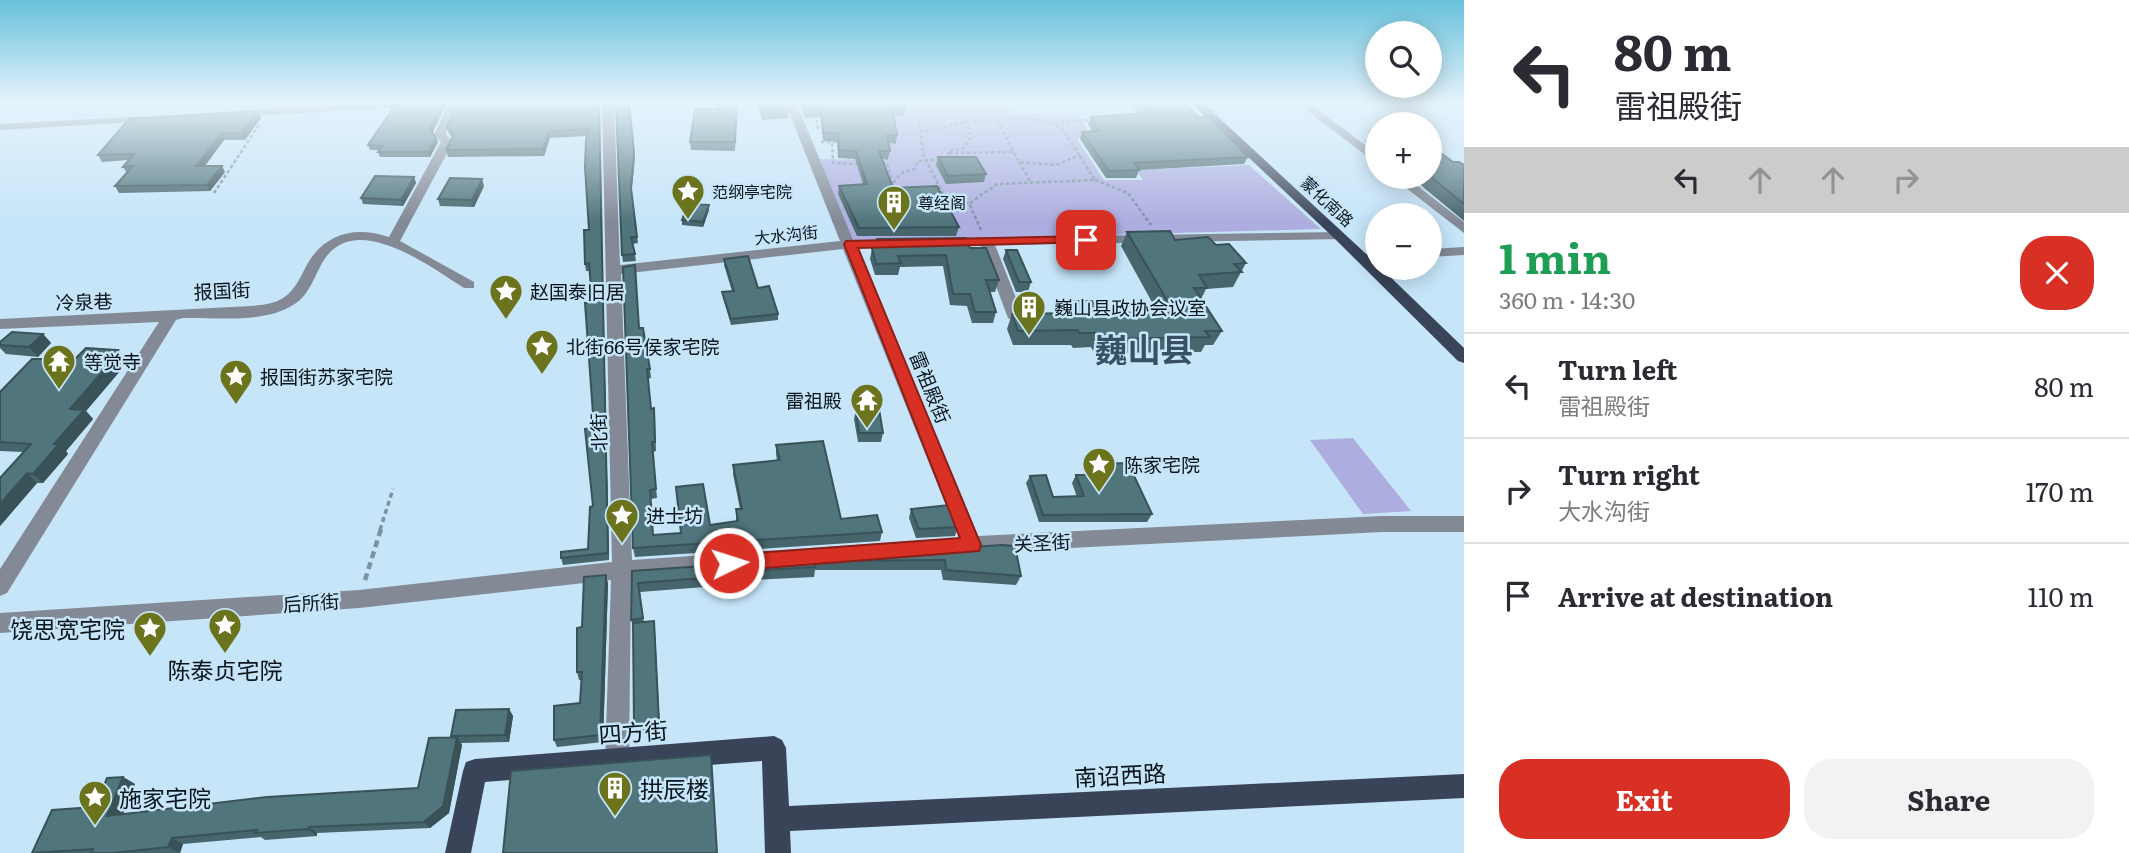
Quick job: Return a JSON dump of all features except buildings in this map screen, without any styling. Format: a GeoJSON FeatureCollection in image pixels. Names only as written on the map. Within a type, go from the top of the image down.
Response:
{"type":"FeatureCollection","features":[{"type":"Feature","properties":{"kind":"main road","name":"蒙化南路"},"geometry":{"type":"LineString","coordinates":[[1238,142],[1340,236],[1365,254]]}},
{"type":"Feature","properties":{"kind":"main road","name":"蒙化南路"},"geometry":{"type":"LineString","coordinates":[[1392,280],[1464,357]]}},
{"type":"Feature","properties":{"kind":"main road","name":"四方街"},"geometry":{"type":"LineString","coordinates":[[453,853],[475,771],[774,748],[778,853]]}},
{"type":"Feature","properties":{"kind":"main road","name":"南诏西路"},"geometry":{"type":"LineString","coordinates":[[778,819],[1464,786]]}},
{"type":"Feature","properties":{"kind":"street"},"geometry":{"type":"LineString","coordinates":[[447,142],[394,240],[469,285]]}},
{"type":"Feature","properties":{"kind":"street","name":"北街"},"geometry":{"type":"LineString","coordinates":[[610,142],[621,570],[617,761]]}},
{"type":"Feature","properties":{"kind":"street","name":"雷祖殿街"},"geometry":{"type":"LineString","coordinates":[[807,142],[972,545]]}},
{"type":"Feature","properties":{"kind":"street"},"geometry":{"type":"LineString","coordinates":[[1413,189],[1464,229]]}},
{"type":"Feature","properties":{"kind":"street","name":"报国街"},"geometry":{"type":"LineString","coordinates":[[0,587],[170,317],[282,305],[297,295],[322,252],[332,242],[356,236],[394,240]]}},
{"type":"Feature","properties":{"kind":"street"},"geometry":{"type":"LineString","coordinates":[[932,242],[1340,236]]}},
{"type":"Feature","properties":{"kind":"street"},"geometry":{"type":"LineString","coordinates":[[986,241],[1016,317]]}},
{"type":"Feature","properties":{"kind":"street","name":"大水沟街"},"geometry":{"type":"LineString","coordinates":[[615,270],[850,244],[905,243]]}},
{"type":"Feature","properties":{"kind":"street"},"geometry":{"type":"LineString","coordinates":[[1442,252],[1464,251]]}},
{"type":"Feature","properties":{"kind":"street","name":"冷泉巷"},"geometry":{"type":"LineString","coordinates":[[0,324],[170,317]]}},
{"type":"Feature","properties":{"kind":"street","name":"关圣街"},"geometry":{"type":"LineString","coordinates":[[621,570],[972,545],[1382,524],[1464,524]]}},
{"type":"Feature","properties":{"kind":"street","name":"后所街"},"geometry":{"type":"LineString","coordinates":[[0,623],[359,599],[621,570]]}},
{"type":"Feature","properties":{"kind":"path"},"geometry":{"type":"LineString","coordinates":[[214,193],[247,142]]}},
{"type":"Feature","properties":{"kind":"path"},"geometry":{"type":"LineString","coordinates":[[820,142],[846,142]]}},
{"type":"Feature","properties":{"kind":"path"},"geometry":{"type":"LineString","coordinates":[[832,142],[834,163],[863,164]]}},
{"type":"Feature","properties":{"kind":"path"},"geometry":{"type":"LineString","coordinates":[[923,142],[926,159],[947,202],[969,203],[997,184],[1096,180],[1128,193],[1161,239]]}},
{"type":"Feature","properties":{"kind":"path"},"geometry":{"type":"LineString","coordinates":[[948,153],[964,148],[968,142]]}},
{"type":"Feature","properties":{"kind":"path"},"geometry":{"type":"LineString","coordinates":[[1008,142],[1030,182]]}},
{"type":"Feature","properties":{"kind":"path"},"geometry":{"type":"LineString","coordinates":[[1069,142],[1096,180]]}},
{"type":"Feature","properties":{"kind":"path"},"geometry":{"type":"LineString","coordinates":[[948,153],[1013,152]]}},
{"type":"Feature","properties":{"kind":"path"},"geometry":{"type":"LineString","coordinates":[[948,153],[954,166]]}},
{"type":"Feature","properties":{"kind":"path"},"geometry":{"type":"LineString","coordinates":[[1018,162],[1056,165],[1079,155]]}},
{"type":"Feature","properties":{"kind":"path"},"geometry":{"type":"LineString","coordinates":[[900,188],[887,188],[893,185],[903,172],[915,169],[918,161],[950,159]]}},
{"type":"Feature","properties":{"kind":"path"},"geometry":{"type":"LineString","coordinates":[[875,164],[887,163],[893,185]]}},
{"type":"Feature","properties":{"kind":"path"},"geometry":{"type":"LineString","coordinates":[[927,188],[941,189]]}},
{"type":"Feature","properties":{"kind":"path"},"geometry":{"type":"LineString","coordinates":[[969,203],[986,241]]}},
{"type":"Feature","properties":{"kind":"path"},"geometry":{"type":"LineString","coordinates":[[359,599],[393,489]]}},
{"type":"Feature","properties":{"kind":"shaded area"},"geometry":{"type":"Polygon","coordinates":[[[897,142],[1079,142],[1104,180],[1143,180],[1136,170],[1249,165],[1321,229],[853,242],[819,159],[889,160],[887,144],[897,144],[897,142]]]}},
{"type":"Feature","properties":{"kind":"shaded area"},"geometry":{"type":"Polygon","coordinates":[[[1353,438],[1411,511],[1363,514],[1310,440],[1353,438]]]}},
{"type":"Feature","properties":{"kind":"place","name":"范纲亭宅院"},"geometry":{"type":"Point","coordinates":[688,221]}},
{"type":"Feature","properties":{"kind":"place","name":"尊经阁"},"geometry":{"type":"Point","coordinates":[894,232]}},
{"type":"Feature","properties":{"kind":"place","name":"赵国泰旧居"},"geometry":{"type":"Point","coordinates":[506,321]}},
{"type":"Feature","properties":{"kind":"place","name":"巍山县政协会议室"},"geometry":{"type":"Point","coordinates":[1029,337]}},
{"type":"Feature","properties":{"kind":"place","name":"北街66号侯家宅院"},"geometry":{"type":"Point","coordinates":[542,376]}},
{"type":"Feature","properties":{"kind":"place","name":"等觉寺"},"geometry":{"type":"Point","coordinates":[59,391]}},
{"type":"Feature","properties":{"kind":"place","name":"报国街苏家宅院"},"geometry":{"type":"Point","coordinates":[236,406]}},
{"type":"Feature","properties":{"kind":"place","name":"雷祖殿"},"geometry":{"type":"Point","coordinates":[867,430]}},
{"type":"Feature","properties":{"kind":"place","name":"陈家宅院"},"geometry":{"type":"Point","coordinates":[1099,494]}},
{"type":"Feature","properties":{"kind":"place","name":"进士坊"},"geometry":{"type":"Point","coordinates":[622,545]}},
{"type":"Feature","properties":{"kind":"place","name":"陈泰贞宅院"},"geometry":{"type":"Point","coordinates":[225,655]}},
{"type":"Feature","properties":{"kind":"place","name":"饶思宽宅院"},"geometry":{"type":"Point","coordinates":[150,658]}},
{"type":"Feature","properties":{"kind":"place","name":"拱辰楼"},"geometry":{"type":"Point","coordinates":[615,818]}},
{"type":"Feature","properties":{"kind":"place","name":"施家宅院"},"geometry":{"type":"Point","coordinates":[95,827]}},
{"type":"Feature","properties":{"kind":"district","name":"巍山县"},"geometry":{"type":"Point","coordinates":[1144,347]}},
{"type":"Feature","properties":{"kind":"route"},"geometry":{"type":"LineString","coordinates":[[729,563],[972,545],[850,244],[1086,240]]}}]}
